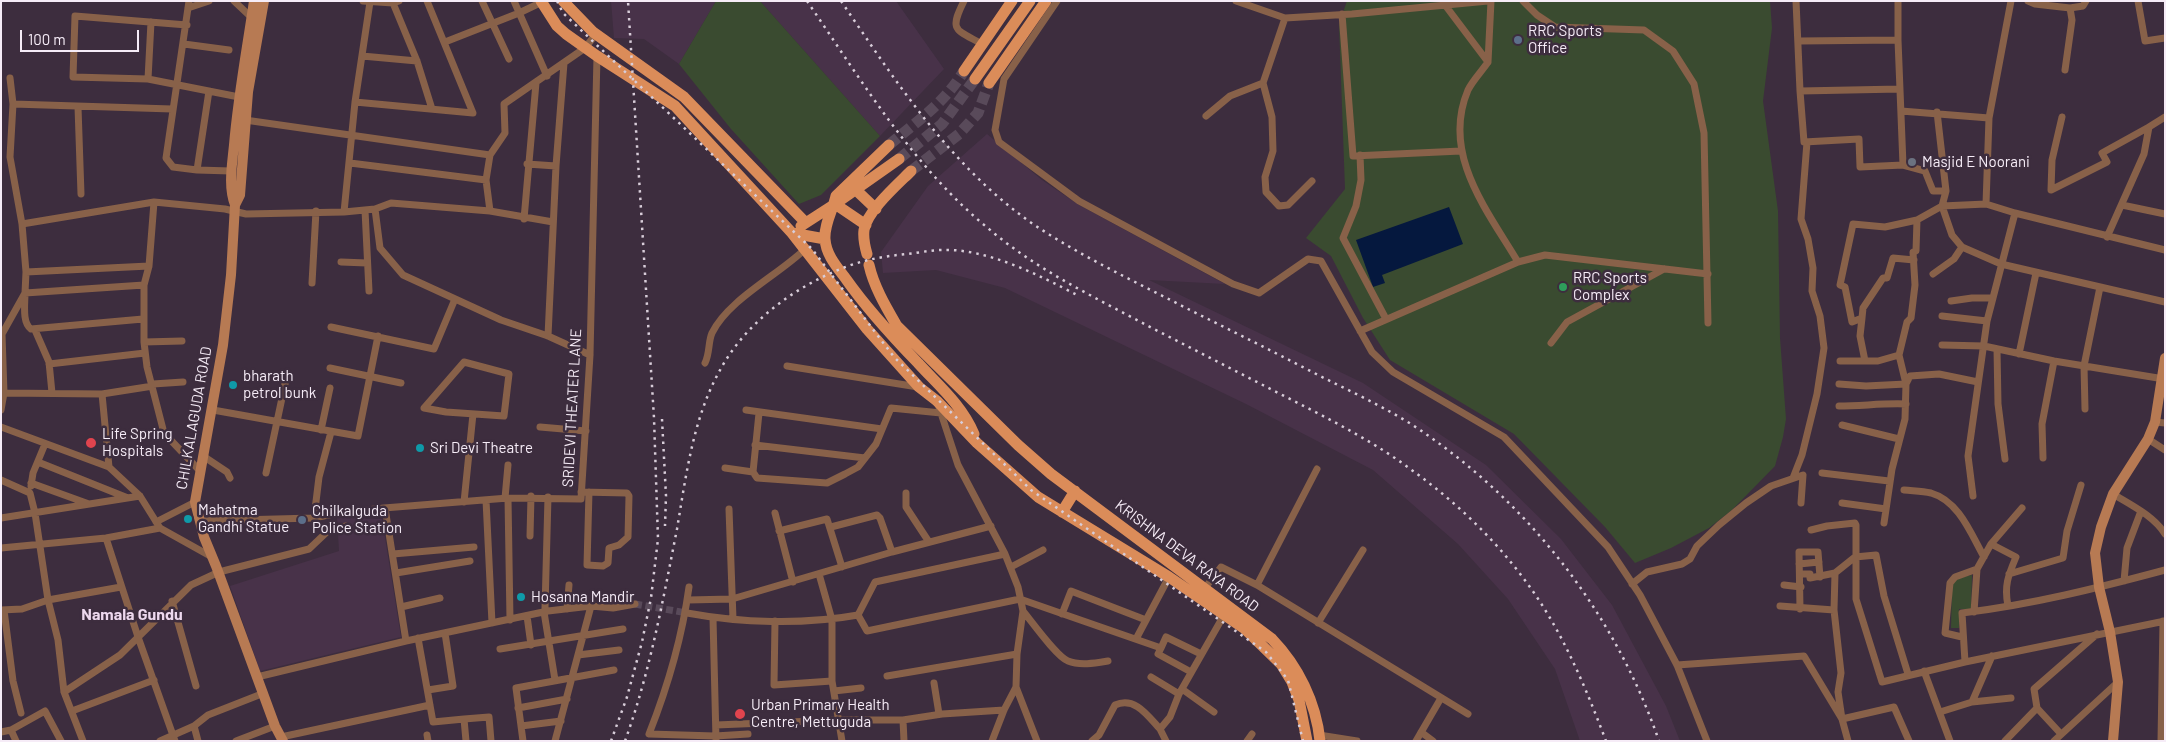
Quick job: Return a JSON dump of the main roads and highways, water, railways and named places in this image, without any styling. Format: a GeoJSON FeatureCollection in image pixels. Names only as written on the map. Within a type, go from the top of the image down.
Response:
{"type":"FeatureCollection","features":[{"type":"Feature","properties":{"kind":"main road","name":"CHILKALAGUDA ROAD"},"geometry":{"type":"LineString","coordinates":[[235,208],[232,197],[231,171],[239,97],[254,1]]}},
{"type":"Feature","properties":{"kind":"main road","name":"CHILKALAGUDA ROAD"},"geometry":{"type":"LineString","coordinates":[[264,1],[245,120],[240,195],[235,208],[227,312],[213,410],[195,502],[199,521],[212,557],[275,726],[282,739]]}},
{"type":"Feature","properties":{"kind":"main road"},"geometry":{"type":"LineString","coordinates":[[563,1],[596,34],[684,97],[805,222]]}},
{"type":"Feature","properties":{"kind":"main road"},"geometry":{"type":"LineString","coordinates":[[975,79],[1030,1]]}},
{"type":"Feature","properties":{"kind":"main road"},"geometry":{"type":"LineString","coordinates":[[989,83],[1046,1]]}},
{"type":"Feature","properties":{"kind":"main road","name":"KRISHNA DEVA RAYA ROAD"},"geometry":{"type":"LineString","coordinates":[[541,2],[557,26],[585,48],[675,106],[792,234],[867,330],[919,387],[937,402],[977,443],[1038,497],[1169,577],[1245,629],[1281,664],[1300,700],[1307,741]]}},
{"type":"Feature","properties":{"kind":"main road"},"geometry":{"type":"LineString","coordinates":[[964,71],[1011,2]]}},
{"type":"Feature","properties":{"kind":"main road"},"geometry":{"type":"LineString","coordinates":[[792,234],[825,239],[827,222],[835,204],[836,196],[888,145]]}},
{"type":"Feature","properties":{"kind":"main road"},"geometry":{"type":"LineString","coordinates":[[792,234],[805,222],[856,190],[899,159]]}},
{"type":"Feature","properties":{"kind":"main road"},"geometry":{"type":"LineString","coordinates":[[835,204],[866,224],[880,202],[911,171]]}},
{"type":"Feature","properties":{"kind":"main road"},"geometry":{"type":"LineString","coordinates":[[856,190],[876,209]]}},
{"type":"Feature","properties":{"kind":"main road","name":"KRISHNA DEVA RAYA ROAD"},"geometry":{"type":"LineString","coordinates":[[866,224],[864,242],[871,274],[884,304],[897,326],[1031,456],[1256,626],[1284,651],[1298,672],[1311,701],[1319,738]]}},
{"type":"Feature","properties":{"kind":"main road","name":"KRISHNA DEVA RAYA ROAD"},"geometry":{"type":"LineString","coordinates":[[825,239],[833,262],[880,322],[920,365],[943,386],[964,414],[977,443]]}},
{"type":"Feature","properties":{"kind":"main road"},"geometry":{"type":"LineString","coordinates":[[2113,741],[2118,682],[2110,632],[2099,587],[2095,553],[2101,527],[2113,494],[2160,423],[2165,358]]}},
{"type":"Feature","properties":{"kind":"main road"},"geometry":{"type":"LineString","coordinates":[[1062,512],[1075,491]]}},
{"type":"Feature","properties":{"kind":"main road"},"geometry":{"type":"LineString","coordinates":[[1081,523],[1094,505]]}},
{"type":"Feature","properties":{"kind":"water"},"geometry":{"type":"Polygon","coordinates":[[[1449,207],[1463,244],[1382,275],[1385,283],[1373,287],[1356,240],[1449,207]]]}},
{"type":"Feature","properties":{"kind":"tunnel"},"geometry":{"type":"LineString","coordinates":[[889,145],[939,103],[964,71]]}},
{"type":"Feature","properties":{"kind":"tunnel"},"geometry":{"type":"LineString","coordinates":[[899,159],[942,124],[975,79]]}},
{"type":"Feature","properties":{"kind":"tunnel"},"geometry":{"type":"LineString","coordinates":[[911,171],[959,134],[978,113],[989,83]]}},
{"type":"Feature","properties":{"kind":"tunnel"},"geometry":{"type":"LineString","coordinates":[[635,604],[687,613]]}},
{"type":"Feature","properties":{"kind":"railway"},"geometry":{"type":"LineString","coordinates":[[557,1],[563,13],[812,249],[894,357],[1031,490],[1266,652],[1288,680],[1303,741]]}},
{"type":"Feature","properties":{"kind":"railway"},"geometry":{"type":"LineString","coordinates":[[611,741],[627,697],[642,642],[651,598],[658,539],[654,418],[628,1]]}},
{"type":"Feature","properties":{"kind":"railway"},"geometry":{"type":"LineString","coordinates":[[807,1],[890,122],[913,151],[962,205],[1007,244],[1088,294],[1323,416],[1369,442],[1433,486],[1471,519],[1522,576],[1550,618],[1581,678],[1606,741]]}},
{"type":"Feature","properties":{"kind":"railway"},"geometry":{"type":"LineString","coordinates":[[841,1],[904,92],[951,150],[1003,201],[1033,224],[1109,269],[1400,417],[1453,454],[1492,487],[1528,523],[1561,562],[1591,603],[1617,647],[1640,693],[1659,741]]}},
{"type":"Feature","properties":{"kind":"railway"},"geometry":{"type":"LineString","coordinates":[[625,741],[642,689],[655,636],[677,529],[687,468],[703,409],[710,390],[730,354],[758,321],[792,295],[829,274],[848,266],[877,258],[933,250],[976,253],[994,258],[1029,271],[1077,295]]}},
{"type":"Feature","properties":{"kind":"railway"},"geometry":{"type":"LineString","coordinates":[[662,419],[666,496],[665,526]]}},
{"type":"Feature","properties":{"kind":"place","name":"RRC Sports Office"},"geometry":{"type":"Point","coordinates":[1518,40]}},
{"type":"Feature","properties":{"kind":"place","name":"Masjid E Noorani"},"geometry":{"type":"Point","coordinates":[1912,162]}},
{"type":"Feature","properties":{"kind":"place","name":"RRC Sports Complex"},"geometry":{"type":"Point","coordinates":[1563,287]}},
{"type":"Feature","properties":{"kind":"place","name":"bharath petrol bunk"},"geometry":{"type":"Point","coordinates":[233,385]}},
{"type":"Feature","properties":{"kind":"place","name":"Life Spring Hospitals"},"geometry":{"type":"Point","coordinates":[91,443]}},
{"type":"Feature","properties":{"kind":"place","name":"Sri Devi Theatre"},"geometry":{"type":"Point","coordinates":[420,448]}},
{"type":"Feature","properties":{"kind":"place","name":"Mahatma Gandhi Statue"},"geometry":{"type":"Point","coordinates":[188,519]}},
{"type":"Feature","properties":{"kind":"place","name":"Chilkalguda Police Station"},"geometry":{"type":"Point","coordinates":[302,520]}},
{"type":"Feature","properties":{"kind":"place","name":"Hosanna Mandir"},"geometry":{"type":"Point","coordinates":[521,597]}},
{"type":"Feature","properties":{"kind":"place","name":"Urban Primary Health Centre, Mettuguda"},"geometry":{"type":"Point","coordinates":[740,714]}},
{"type":"Feature","properties":{"kind":"district","name":"Namala Gundu"},"geometry":{"type":"Point","coordinates":[132,615]}}]}
